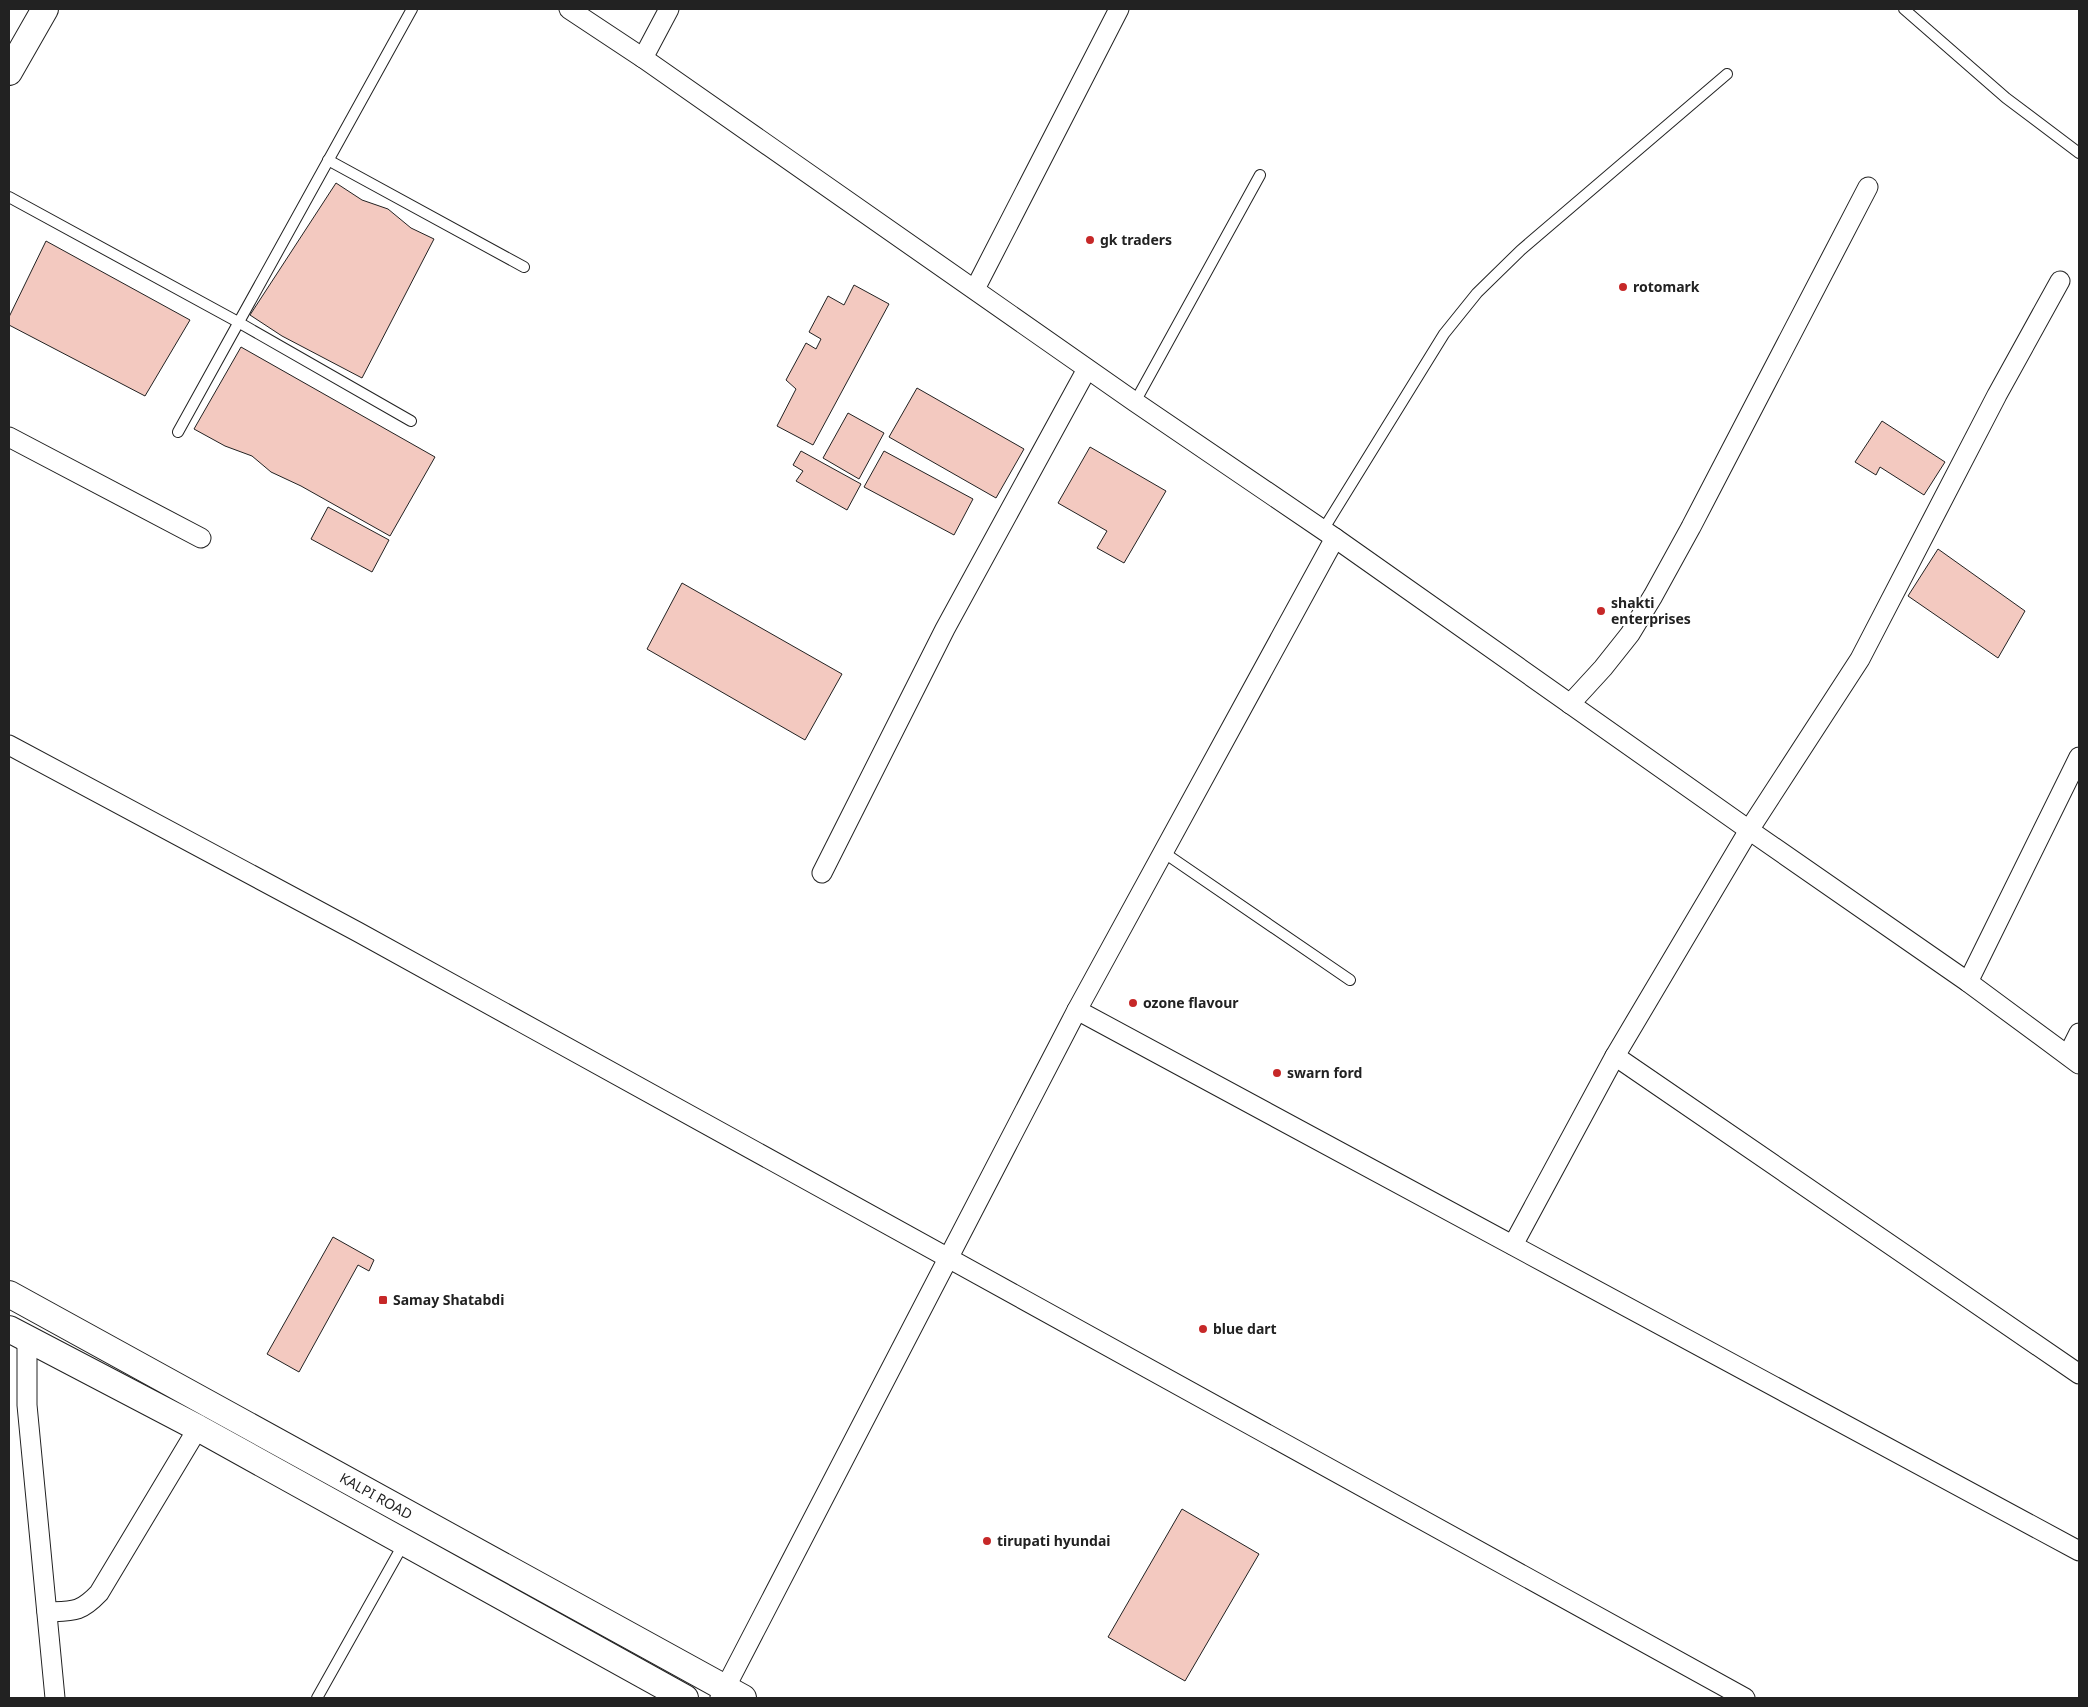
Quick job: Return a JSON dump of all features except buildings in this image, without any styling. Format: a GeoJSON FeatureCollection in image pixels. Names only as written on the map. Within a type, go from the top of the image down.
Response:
{"type":"FeatureCollection","features":[{"type":"Feature","properties":{"kind":"main road"},"geometry":{"type":"LineString","coordinates":[[9,72],[45,9]]}},
{"type":"Feature","properties":{"kind":"main road","name":"KALPI ROAD"},"geometry":{"type":"LineString","coordinates":[[9,1294],[729,1695]]}},
{"type":"Feature","properties":{"kind":"main road","name":"KALPI ROAD"},"geometry":{"type":"LineString","coordinates":[[18,1334],[198,1428],[685,1698]]}},
{"type":"Feature","properties":{"kind":"street"},"geometry":{"type":"LineString","coordinates":[[569,9],[643,58],[1087,369],[1329,534],[1968,982],[2074,1059],[2079,1033]]}},
{"type":"Feature","properties":{"kind":"street"},"geometry":{"type":"LineString","coordinates":[[643,58],[669,9]]}},
{"type":"Feature","properties":{"kind":"street"},"geometry":{"type":"LineString","coordinates":[[975,289],[1119,9]]}},
{"type":"Feature","properties":{"kind":"street"},"geometry":{"type":"LineString","coordinates":[[1570,704],[1603,668],[1630,634],[1653,596],[1868,188]]}},
{"type":"Feature","properties":{"kind":"street"},"geometry":{"type":"LineString","coordinates":[[1513,1245],[1615,1056],[1749,830],[1860,659],[1997,395],[2060,281]]}},
{"type":"Feature","properties":{"kind":"street"},"geometry":{"type":"LineString","coordinates":[[822,873],[945,629],[1087,369]]}},
{"type":"Feature","properties":{"kind":"street"},"geometry":{"type":"LineString","coordinates":[[9,437],[201,538]]}},
{"type":"Feature","properties":{"kind":"street"},"geometry":{"type":"LineString","coordinates":[[729,1695],[948,1258],[1329,534]]}},
{"type":"Feature","properties":{"kind":"street"},"geometry":{"type":"LineString","coordinates":[[9,745],[367,937],[1745,1698]]}},
{"type":"Feature","properties":{"kind":"street"},"geometry":{"type":"LineString","coordinates":[[1968,982],[2079,758]]}},
{"type":"Feature","properties":{"kind":"street"},"geometry":{"type":"LineString","coordinates":[[1077,1010],[2079,1551]]}},
{"type":"Feature","properties":{"kind":"street"},"geometry":{"type":"LineString","coordinates":[[1615,1056],[2079,1374]]}},
{"type":"Feature","properties":{"kind":"street"},"geometry":{"type":"LineString","coordinates":[[18,1334],[27,1405],[55,1698]]}},
{"type":"Feature","properties":{"kind":"street"},"geometry":{"type":"LineString","coordinates":[[47,1612],[74,1610],[87,1605],[99,1593],[198,1428]]}},
{"type":"Feature","properties":{"kind":"lane"},"geometry":{"type":"LineString","coordinates":[[178,432],[412,9]]}},
{"type":"Feature","properties":{"kind":"lane"},"geometry":{"type":"LineString","coordinates":[[1904,9],[2006,98],[2079,153]]}},
{"type":"Feature","properties":{"kind":"lane"},"geometry":{"type":"LineString","coordinates":[[1329,534],[1444,334],[1477,293],[1521,250],[1727,74]]}},
{"type":"Feature","properties":{"kind":"lane"},"geometry":{"type":"LineString","coordinates":[[328,160],[524,267]]}},
{"type":"Feature","properties":{"kind":"lane"},"geometry":{"type":"LineString","coordinates":[[1135,402],[1260,175]]}},
{"type":"Feature","properties":{"kind":"lane"},"geometry":{"type":"LineString","coordinates":[[9,196],[238,322],[411,421]]}},
{"type":"Feature","properties":{"kind":"lane"},"geometry":{"type":"LineString","coordinates":[[1163,852],[1350,980]]}},
{"type":"Feature","properties":{"kind":"lane"},"geometry":{"type":"LineString","coordinates":[[317,1698],[404,1542]]}},
{"type":"Feature","properties":{"kind":"place","name":"gk traders"},"geometry":{"type":"Point","coordinates":[1090,240]}},
{"type":"Feature","properties":{"kind":"place","name":"rotomark"},"geometry":{"type":"Point","coordinates":[1623,287]}},
{"type":"Feature","properties":{"kind":"place","name":"shakti enterprises"},"geometry":{"type":"Point","coordinates":[1601,611]}},
{"type":"Feature","properties":{"kind":"place","name":"ozone flavour"},"geometry":{"type":"Point","coordinates":[1133,1003]}},
{"type":"Feature","properties":{"kind":"place","name":"swarn ford"},"geometry":{"type":"Point","coordinates":[1277,1073]}},
{"type":"Feature","properties":{"kind":"place","name":"Samay Shatabdi"},"geometry":{"type":"Point","coordinates":[383,1300]}},
{"type":"Feature","properties":{"kind":"place","name":"blue dart"},"geometry":{"type":"Point","coordinates":[1203,1329]}},
{"type":"Feature","properties":{"kind":"place","name":"tirupati hyundai"},"geometry":{"type":"Point","coordinates":[987,1541]}}]}
